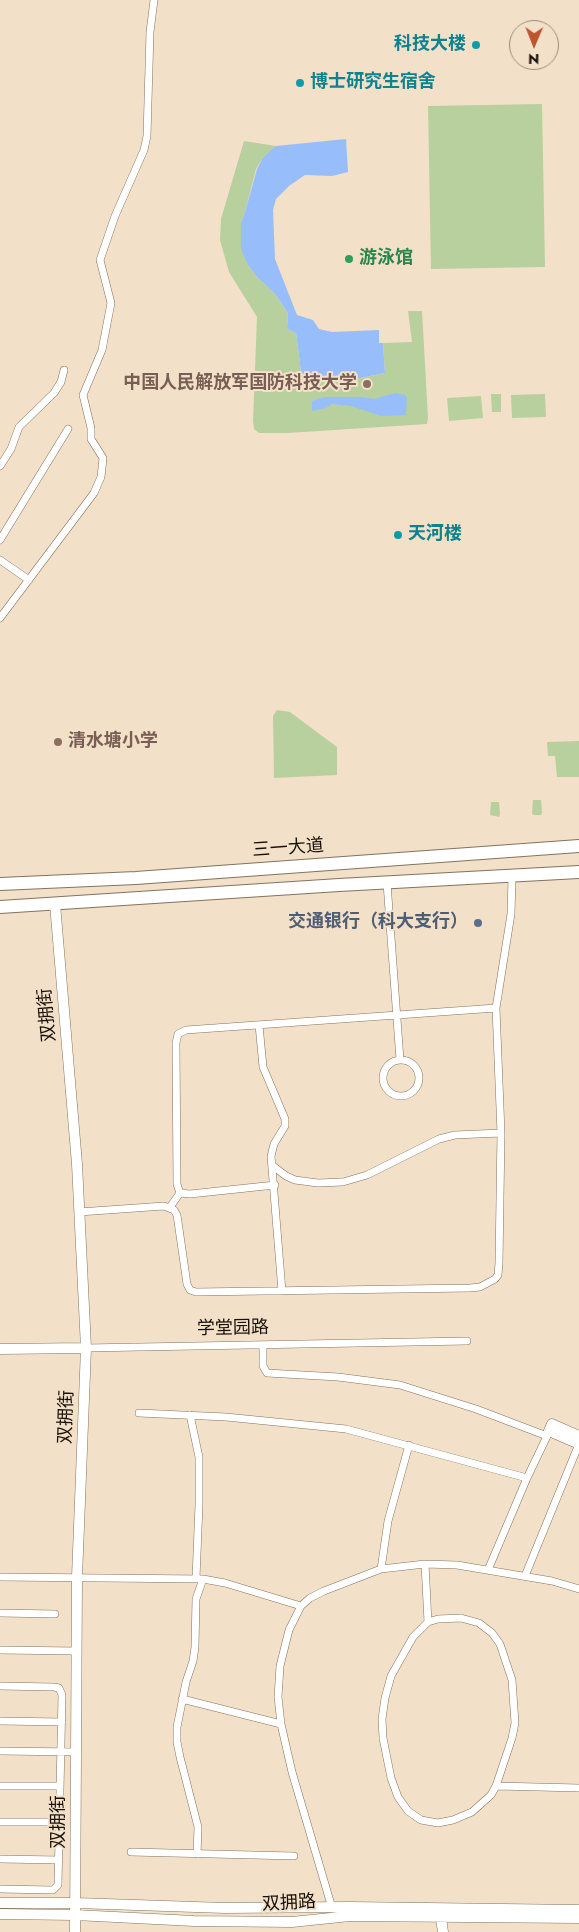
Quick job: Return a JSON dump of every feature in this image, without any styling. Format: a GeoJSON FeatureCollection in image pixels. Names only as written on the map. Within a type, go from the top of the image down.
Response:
{"type":"FeatureCollection","features":[{"type":"Feature","properties":{"kind":"highway","name":"三一大道"},"geometry":{"type":"LineString","coordinates":[[0,884],[146,877],[579,846]]}},
{"type":"Feature","properties":{"kind":"highway"},"geometry":{"type":"LineString","coordinates":[[0,907],[579,872]]}},
{"type":"Feature","properties":{"kind":"street"},"geometry":{"type":"LineString","coordinates":[[0,618],[94,493],[102,477],[103,458],[91,439],[91,428],[83,395],[102,350],[111,303],[100,260],[115,216],[144,150],[147,136],[150,32],[154,0]]}},
{"type":"Feature","properties":{"kind":"street"},"geometry":{"type":"LineString","coordinates":[[0,466],[11,449],[19,427],[54,393],[61,382],[64,370]]}},
{"type":"Feature","properties":{"kind":"street"},"geometry":{"type":"LineString","coordinates":[[0,540],[68,430]]}},
{"type":"Feature","properties":{"kind":"street"},"geometry":{"type":"LineString","coordinates":[[0,560],[29,580]]}},
{"type":"Feature","properties":{"kind":"street"},"geometry":{"type":"LineString","coordinates":[[79,1212],[170,1207],[177,1215],[187,1284],[190,1290],[196,1292],[470,1288],[480,1287],[495,1279],[498,1275],[499,1263],[501,1133],[496,1008],[511,914],[512,876]]}},
{"type":"Feature","properties":{"kind":"street"},"geometry":{"type":"LineString","coordinates":[[388,883],[400,1060]]}},
{"type":"Feature","properties":{"kind":"street","name":"双拥街"},"geometry":{"type":"LineString","coordinates":[[55,904],[79,1212],[86,1348],[77,1577],[75,1932]]}},
{"type":"Feature","properties":{"kind":"street"},"geometry":{"type":"LineString","coordinates":[[170,1207],[180,1193],[178,1184],[176,1043],[178,1034],[186,1030],[496,1008]]}},
{"type":"Feature","properties":{"kind":"street"},"geometry":{"type":"LineString","coordinates":[[258,1025],[263,1067],[285,1119],[285,1126],[272,1150],[282,1291]]}},
{"type":"Feature","properties":{"kind":"street"},"geometry":{"type":"LineString","coordinates":[[400,1060],[416,1067],[419,1078],[415,1089],[399,1096],[389,1091],[384,1080],[386,1069],[400,1060]]}},
{"type":"Feature","properties":{"kind":"street"},"geometry":{"type":"LineString","coordinates":[[273,1166],[295,1180],[318,1183],[343,1182],[367,1175],[439,1139],[454,1135],[501,1133]]}},
{"type":"Feature","properties":{"kind":"street"},"geometry":{"type":"LineString","coordinates":[[180,1193],[190,1194],[275,1184]]}},
{"type":"Feature","properties":{"kind":"street","name":"学堂园路"},"geometry":{"type":"LineString","coordinates":[[0,1349],[467,1341]]}},
{"type":"Feature","properties":{"kind":"street"},"geometry":{"type":"LineString","coordinates":[[263,1345],[263,1366],[267,1373],[338,1377],[400,1385],[579,1444],[525,1576]]}},
{"type":"Feature","properties":{"kind":"street"},"geometry":{"type":"LineString","coordinates":[[138,1413],[190,1415],[346,1429],[527,1478]]}},
{"type":"Feature","properties":{"kind":"street"},"geometry":{"type":"LineString","coordinates":[[190,1415],[199,1457],[200,1579],[196,1599],[193,1662],[182,1699],[177,1727],[177,1742],[198,1827],[197,1854]]}},
{"type":"Feature","properties":{"kind":"street"},"geometry":{"type":"LineString","coordinates":[[488,1570],[552,1424],[579,1436]]}},
{"type":"Feature","properties":{"kind":"street"},"geometry":{"type":"LineString","coordinates":[[381,1569],[388,1521],[409,1445]]}},
{"type":"Feature","properties":{"kind":"street"},"geometry":{"type":"LineString","coordinates":[[332,1908],[292,1772],[280,1724],[278,1697],[280,1666],[289,1630],[301,1606],[310,1598],[324,1591],[381,1569],[425,1564],[457,1564],[525,1576],[579,1589]]}},
{"type":"Feature","properties":{"kind":"street"},"geometry":{"type":"LineString","coordinates":[[425,1564],[428,1622]]}},
{"type":"Feature","properties":{"kind":"street"},"geometry":{"type":"LineString","coordinates":[[0,1577],[200,1579],[225,1583],[301,1606]]}},
{"type":"Feature","properties":{"kind":"street"},"geometry":{"type":"LineString","coordinates":[[0,1614],[55,1614]]}},
{"type":"Feature","properties":{"kind":"street"},"geometry":{"type":"LineString","coordinates":[[461,1618],[479,1623],[492,1633],[500,1644],[512,1680],[515,1708],[512,1738],[496,1786],[491,1795],[472,1812],[453,1820],[438,1823],[421,1820],[408,1811],[398,1797],[391,1778],[383,1738],[382,1718],[385,1698],[401,1656],[412,1637],[428,1622],[438,1619],[461,1618]]}},
{"type":"Feature","properties":{"kind":"street"},"geometry":{"type":"LineString","coordinates":[[0,1650],[77,1651]]}},
{"type":"Feature","properties":{"kind":"street"},"geometry":{"type":"LineString","coordinates":[[0,1686],[59,1688],[62,1695],[58,1885],[52,1890],[0,1889]]}},
{"type":"Feature","properties":{"kind":"street"},"geometry":{"type":"LineString","coordinates":[[182,1699],[280,1724]]}},
{"type":"Feature","properties":{"kind":"street"},"geometry":{"type":"LineString","coordinates":[[0,1721],[62,1722]]}},
{"type":"Feature","properties":{"kind":"street"},"geometry":{"type":"LineString","coordinates":[[0,1751],[76,1752]]}},
{"type":"Feature","properties":{"kind":"street"},"geometry":{"type":"LineString","coordinates":[[0,1786],[60,1786]]}},
{"type":"Feature","properties":{"kind":"street"},"geometry":{"type":"LineString","coordinates":[[496,1786],[579,1788]]}},
{"type":"Feature","properties":{"kind":"street"},"geometry":{"type":"LineString","coordinates":[[0,1822],[60,1822]]}},
{"type":"Feature","properties":{"kind":"street"},"geometry":{"type":"LineString","coordinates":[[131,1852],[294,1856]]}},
{"type":"Feature","properties":{"kind":"street"},"geometry":{"type":"LineString","coordinates":[[0,1860],[59,1860]]}},
{"type":"Feature","properties":{"kind":"street","name":"双拥路"},"geometry":{"type":"LineString","coordinates":[[0,1903],[76,1903],[225,1908],[350,1907],[579,1918]]}},
{"type":"Feature","properties":{"kind":"street","name":"双拥路"},"geometry":{"type":"LineString","coordinates":[[0,1914],[292,1922],[350,1916],[441,1912],[579,1910]]}},
{"type":"Feature","properties":{"kind":"street"},"geometry":{"type":"LineString","coordinates":[[441,1912],[442,1932]]}},
{"type":"Feature","properties":{"kind":"green space"},"geometry":{"type":"Polygon","coordinates":[[[542,104],[545,267],[431,269],[428,106],[542,104]]]}},
{"type":"Feature","properties":{"kind":"green space"},"geometry":{"type":"Polygon","coordinates":[[[244,141],[276,146],[262,159],[256,169],[241,223],[248,265],[257,277],[275,294],[288,313],[287,329],[296,333],[301,372],[311,380],[340,382],[385,373],[383,343],[412,342],[408,311],[422,311],[427,424],[288,433],[259,433],[254,429],[257,317],[229,272],[220,240],[221,219],[244,141]]]}},
{"type":"Feature","properties":{"kind":"green space"},"geometry":{"type":"Polygon","coordinates":[[[491,394],[501,394],[501,412],[492,412],[491,394]]]}},
{"type":"Feature","properties":{"kind":"green space"},"geometry":{"type":"Polygon","coordinates":[[[545,394],[546,417],[512,418],[511,395],[545,394]]]}},
{"type":"Feature","properties":{"kind":"green space"},"geometry":{"type":"Polygon","coordinates":[[[481,396],[483,418],[449,421],[447,398],[481,396]]]}},
{"type":"Feature","properties":{"kind":"green space"},"geometry":{"type":"Polygon","coordinates":[[[277,710],[290,712],[337,747],[337,775],[274,778],[273,716],[277,710]]]}},
{"type":"Feature","properties":{"kind":"green space"},"geometry":{"type":"Polygon","coordinates":[[[579,741],[579,777],[557,777],[555,756],[548,756],[547,742],[579,741]]]}},
{"type":"Feature","properties":{"kind":"green space"},"geometry":{"type":"Polygon","coordinates":[[[533,800],[541,800],[541,815],[532,814],[533,800]]]}},
{"type":"Feature","properties":{"kind":"green space"},"geometry":{"type":"Polygon","coordinates":[[[491,802],[499,802],[499,817],[490,815],[491,802]]]}},
{"type":"Feature","properties":{"kind":"water"},"geometry":{"type":"Polygon","coordinates":[[[346,139],[348,172],[332,176],[305,175],[289,186],[276,199],[273,210],[275,259],[297,315],[313,320],[319,329],[332,332],[379,330],[379,343],[383,343],[385,373],[340,382],[311,380],[301,372],[296,333],[287,329],[288,313],[275,294],[257,277],[248,265],[241,249],[241,223],[257,169],[262,159],[276,146],[346,139]]]}},
{"type":"Feature","properties":{"kind":"water"},"geometry":{"type":"Polygon","coordinates":[[[395,393],[405,395],[407,398],[406,415],[381,416],[351,406],[332,404],[326,408],[312,411],[312,401],[324,397],[362,397],[374,399],[395,393]]]}},
{"type":"Feature","properties":{"kind":"place","name":"科技大楼"},"geometry":{"type":"Point","coordinates":[476,45]}},
{"type":"Feature","properties":{"kind":"place","name":"博士研究生宿舍"},"geometry":{"type":"Point","coordinates":[300,83]}},
{"type":"Feature","properties":{"kind":"place","name":"游泳馆"},"geometry":{"type":"Point","coordinates":[349,259]}},
{"type":"Feature","properties":{"kind":"place","name":"中国人民解放军国防科技大学"},"geometry":{"type":"Point","coordinates":[367,384]}},
{"type":"Feature","properties":{"kind":"place","name":"天河楼"},"geometry":{"type":"Point","coordinates":[398,535]}},
{"type":"Feature","properties":{"kind":"place","name":"清水塘小学"},"geometry":{"type":"Point","coordinates":[58,742]}},
{"type":"Feature","properties":{"kind":"place","name":"交通银行（科大支行）"},"geometry":{"type":"Point","coordinates":[478,923]}}]}
